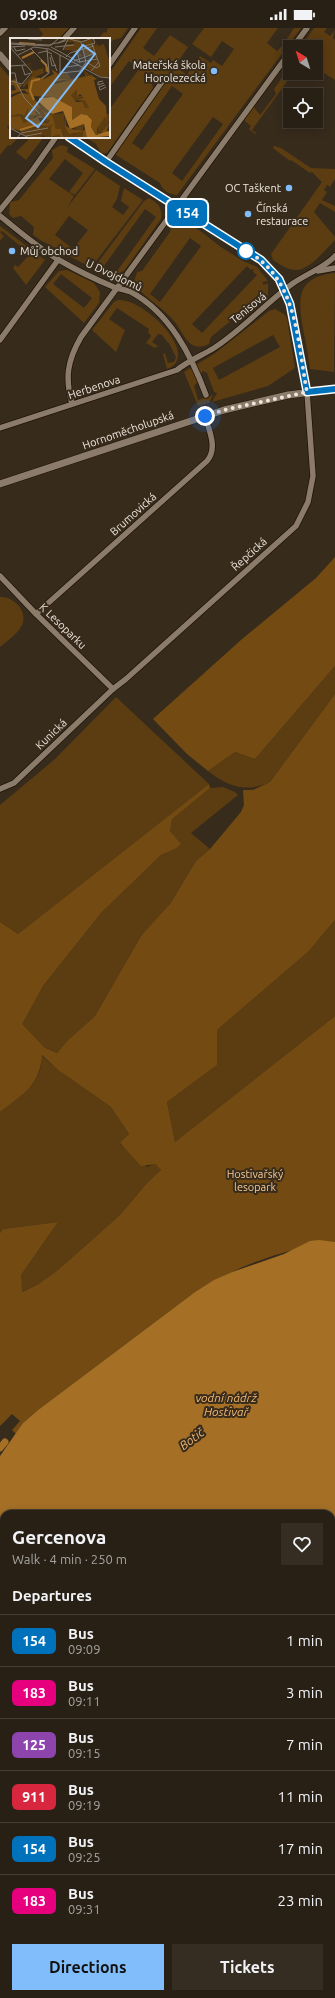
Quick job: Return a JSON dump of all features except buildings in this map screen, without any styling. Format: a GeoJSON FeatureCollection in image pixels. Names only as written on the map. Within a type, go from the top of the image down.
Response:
{"type":"FeatureCollection","features":[{"type":"Feature","properties":{"kind":"street"},"geometry":{"type":"LineString","coordinates":[[0,33],[5,28]]}},
{"type":"Feature","properties":{"kind":"street"},"geometry":{"type":"LineString","coordinates":[[65,38],[74,28]]}},
{"type":"Feature","properties":{"kind":"street"},"geometry":{"type":"LineString","coordinates":[[110,64],[135,28]]}},
{"type":"Feature","properties":{"kind":"street"},"geometry":{"type":"LineString","coordinates":[[299,40],[307,28]]}},
{"type":"Feature","properties":{"kind":"street"},"geometry":{"type":"LineString","coordinates":[[0,55],[10,67]]}},
{"type":"Feature","properties":{"kind":"street"},"geometry":{"type":"LineString","coordinates":[[72,404],[67,381],[68,368],[73,354],[88,326],[283,62]]}},
{"type":"Feature","properties":{"kind":"street"},"geometry":{"type":"LineString","coordinates":[[106,162],[164,79]]}},
{"type":"Feature","properties":{"kind":"street"},"geometry":{"type":"LineString","coordinates":[[0,210],[32,171],[55,138]]}},
{"type":"Feature","properties":{"kind":"street"},"geometry":{"type":"LineString","coordinates":[[70,138],[261,260],[274,273],[284,290],[294,316],[307,392]]}},
{"type":"Feature","properties":{"kind":"street","name":"U Dvojdomů"},"geometry":{"type":"LineString","coordinates":[[0,216],[58,260],[117,288],[129,291],[153,308],[175,333],[191,360],[206,395]]}},
{"type":"Feature","properties":{"kind":"street","name":"Tenisová"},"geometry":{"type":"LineString","coordinates":[[191,360],[214,348],[284,290],[329,262],[335,256]]}},
{"type":"Feature","properties":{"kind":"street"},"geometry":{"type":"LineString","coordinates":[[0,340],[58,260]]}},
{"type":"Feature","properties":{"kind":"street"},"geometry":{"type":"LineString","coordinates":[[310,273],[335,268]]}},
{"type":"Feature","properties":{"kind":"street","name":"Herbenova"},"geometry":{"type":"LineString","coordinates":[[0,428],[172,372],[191,360]]}},
{"type":"Feature","properties":{"kind":"street","name":"Hornoměcholupská"},"geometry":{"type":"LineString","coordinates":[[0,484],[224,410],[307,392],[335,389]]}},
{"type":"Feature","properties":{"kind":"street","name":"Řepčická"},"geometry":{"type":"LineString","coordinates":[[113,688],[126,679],[292,530],[299,520],[308,502],[313,476],[307,392]]}},
{"type":"Feature","properties":{"kind":"street","name":"Brumovická"},"geometry":{"type":"LineString","coordinates":[[36,614],[207,461],[211,456],[213,446],[205,416]]}},
{"type":"Feature","properties":{"kind":"street","name":"K Lesoparku"},"geometry":{"type":"LineString","coordinates":[[0,576],[36,614],[113,688]]}},
{"type":"Feature","properties":{"kind":"street","name":"Kunická"},"geometry":{"type":"LineString","coordinates":[[0,789],[14,783],[113,688]]}},
{"type":"Feature","properties":{"kind":"shaded area"},"geometry":{"type":"Polygon","coordinates":[[[69,28],[59,38],[39,38],[43,34],[39,29],[69,28]]]}},
{"type":"Feature","properties":{"kind":"shaded area"},"geometry":{"type":"Polygon","coordinates":[[[108,28],[128,28],[121,38],[113,40],[110,44],[110,38],[99,38],[104,32],[106,33],[108,28]]]}},
{"type":"Feature","properties":{"kind":"shaded area"},"geometry":{"type":"Polygon","coordinates":[[[141,28],[157,28],[143,48],[154,56],[170,35],[188,47],[175,66],[187,75],[200,56],[211,63],[213,60],[222,66],[234,49],[222,41],[211,57],[192,44],[204,28],[278,28],[267,43],[277,51],[283,45],[283,52],[177,195],[166,192],[160,183],[116,155],[120,146],[166,81],[162,77],[153,77],[151,80],[153,88],[107,153],[101,153],[96,144],[87,138],[110,138],[110,109],[139,69],[129,61],[110,87],[110,73],[141,28]],[[172,86],[132,143],[142,150],[183,94],[172,86]],[[213,117],[172,173],[182,181],[223,124],[213,117]]]}},
{"type":"Feature","properties":{"kind":"shaded area"},"geometry":{"type":"Polygon","coordinates":[[[294,28],[301,28],[292,40],[286,40],[294,28]]]}},
{"type":"Feature","properties":{"kind":"shaded area"},"geometry":{"type":"Polygon","coordinates":[[[314,28],[327,28],[324,32],[330,36],[335,30],[333,38],[335,40],[335,80],[323,72],[323,40],[306,40],[314,28]]]}},
{"type":"Feature","properties":{"kind":"shaded area"},"geometry":{"type":"Polygon","coordinates":[[[0,66],[10,78],[10,125],[7,127],[10,131],[10,138],[17,139],[10,146],[8,145],[0,155],[0,66]]]}},
{"type":"Feature","properties":{"kind":"shaded area"},"geometry":{"type":"Polygon","coordinates":[[[283,76],[283,80],[288,80],[252,130],[256,133],[255,134],[249,129],[251,126],[245,121],[245,117],[253,106],[260,115],[276,94],[274,89],[283,76]]]}},
{"type":"Feature","properties":{"kind":"shaded area"},"geometry":{"type":"Polygon","coordinates":[[[30,138],[43,138],[26,160],[16,152],[30,138]]]}},
{"type":"Feature","properties":{"kind":"shaded area"},"geometry":{"type":"Polygon","coordinates":[[[61,145],[68,147],[67,152],[95,169],[75,195],[69,192],[83,173],[65,159],[49,179],[74,196],[67,208],[96,170],[120,186],[117,199],[112,207],[123,215],[129,207],[121,201],[124,188],[143,200],[96,261],[92,258],[88,266],[33,235],[34,227],[21,216],[13,218],[9,214],[10,202],[19,200],[53,158],[52,150],[61,145]],[[69,216],[55,235],[73,249],[88,230],[69,216]]]}},
{"type":"Feature","properties":{"kind":"shaded area"},"geometry":{"type":"Polygon","coordinates":[[[274,146],[281,148],[311,168],[335,169],[335,179],[330,187],[327,185],[324,190],[327,192],[322,200],[335,206],[335,212],[320,203],[314,212],[335,237],[335,240],[307,267],[296,270],[290,269],[273,260],[271,254],[322,182],[312,172],[310,173],[291,160],[290,161],[273,148],[274,146]]]}},
{"type":"Feature","properties":{"kind":"shaded area"},"geometry":{"type":"Polygon","coordinates":[[[149,198],[157,204],[161,212],[161,219],[124,271],[113,276],[93,269],[144,201],[149,198]],[[145,209],[104,266],[115,274],[156,217],[145,209]]]}},
{"type":"Feature","properties":{"kind":"shaded area"},"geometry":{"type":"Polygon","coordinates":[[[184,221],[199,230],[221,247],[243,261],[257,267],[268,281],[263,282],[263,285],[268,283],[268,295],[263,302],[263,300],[260,302],[255,301],[211,337],[209,344],[197,347],[189,342],[169,316],[142,292],[134,282],[137,272],[142,271],[170,232],[171,226],[172,227],[175,223],[184,221]],[[190,238],[150,294],[160,302],[201,246],[190,238]],[[247,266],[192,324],[202,333],[257,275],[253,272],[254,269],[251,270],[247,266]]]}},
{"type":"Feature","properties":{"kind":"shaded area"},"geometry":{"type":"Polygon","coordinates":[[[0,226],[45,260],[26,285],[13,268],[15,265],[18,267],[30,254],[2,231],[0,232],[0,226]]]}},
{"type":"Feature","properties":{"kind":"shaded area"},"geometry":{"type":"Polygon","coordinates":[[[0,232],[4,236],[0,241],[0,232]]]}},
{"type":"Feature","properties":{"kind":"shaded area"},"geometry":{"type":"Polygon","coordinates":[[[67,270],[94,283],[100,292],[99,303],[84,323],[45,287],[59,271],[67,270]],[[61,274],[53,284],[84,308],[92,298],[61,274]]]}},
{"type":"Feature","properties":{"kind":"shaded area"},"geometry":{"type":"Polygon","coordinates":[[[334,273],[334,372],[310,369],[300,308],[302,291],[306,285],[312,280],[334,273]]]}},
{"type":"Feature","properties":{"kind":"shaded area"},"geometry":{"type":"Polygon","coordinates":[[[118,300],[129,302],[141,308],[154,317],[165,328],[174,341],[178,352],[176,362],[167,369],[163,354],[165,353],[168,363],[174,362],[176,357],[169,343],[162,335],[158,334],[152,342],[158,346],[155,348],[146,343],[151,336],[148,332],[149,329],[117,308],[109,319],[125,330],[116,352],[92,330],[114,302],[118,300]]]}},
{"type":"Feature","properties":{"kind":"shaded area"},"geometry":{"type":"Polygon","coordinates":[[[275,309],[284,314],[287,318],[295,368],[268,386],[212,402],[217,393],[214,392],[207,373],[203,371],[201,374],[202,378],[194,386],[198,400],[213,395],[209,403],[198,406],[184,372],[214,354],[269,311],[275,309]],[[273,335],[213,368],[219,380],[280,347],[273,335]]]}},
{"type":"Feature","properties":{"kind":"shaded area"},"geometry":{"type":"Polygon","coordinates":[[[0,597],[10,599],[19,606],[22,611],[23,622],[19,630],[0,647],[0,597]]]}},
{"type":"Feature","properties":{"kind":"shaded area"},"geometry":{"type":"Polygon","coordinates":[[[335,666],[335,694],[270,782],[253,787],[238,787],[215,777],[208,771],[235,752],[255,759],[335,666]]]}},
{"type":"Feature","properties":{"kind":"shaded area"},"geometry":{"type":"Polygon","coordinates":[[[116,697],[209,784],[18,934],[0,922],[0,805],[55,759],[116,697]]]}},
{"type":"Feature","properties":{"kind":"shaded area"},"geometry":{"type":"Polygon","coordinates":[[[223,787],[235,792],[238,795],[191,833],[210,849],[196,861],[164,914],[141,936],[95,1016],[68,1040],[57,1053],[45,1048],[21,1024],[43,986],[101,913],[161,855],[175,849],[180,844],[170,831],[172,818],[210,788],[223,787]]]}},
{"type":"Feature","properties":{"kind":"shaded area"},"geometry":{"type":"Polygon","coordinates":[[[335,920],[335,1016],[175,1142],[167,1102],[217,1065],[217,1030],[308,952],[335,920]]]}},
{"type":"Feature","properties":{"kind":"shaded area"},"geometry":{"type":"Polygon","coordinates":[[[41,1055],[58,1070],[111,1107],[129,1134],[120,1144],[147,1167],[156,1163],[161,1170],[147,1183],[120,1215],[58,1270],[37,1285],[21,1292],[21,1275],[58,1222],[3,1229],[0,1233],[0,1112],[23,1094],[35,1081],[41,1065],[41,1055]]]}},
{"type":"Feature","properties":{"kind":"green space"},"geometry":{"type":"Polygon","coordinates":[[[335,557],[335,666],[255,759],[235,752],[208,771],[187,754],[153,719],[241,640],[316,578],[335,557]]]}},
{"type":"Feature","properties":{"kind":"green space","name":"Hostivařský lesopark"},"geometry":{"type":"Polygon","coordinates":[[[335,694],[335,920],[308,952],[217,1030],[217,1065],[167,1102],[175,1142],[335,1016],[335,1242],[280,1254],[245,1266],[227,1274],[195,1292],[38,1410],[23,1423],[16,1434],[12,1430],[20,1421],[12,1414],[0,1426],[0,1233],[3,1229],[58,1222],[21,1275],[22,1292],[37,1285],[58,1270],[120,1215],[147,1183],[161,1170],[156,1164],[141,1166],[120,1143],[129,1134],[111,1107],[58,1070],[42,1055],[41,1066],[34,1082],[23,1094],[0,1112],[0,922],[18,934],[209,784],[210,788],[172,819],[170,831],[181,844],[175,849],[161,855],[101,913],[43,986],[22,1024],[45,1048],[57,1053],[68,1040],[95,1016],[141,936],[170,904],[196,861],[210,849],[241,812],[244,805],[243,790],[253,790],[270,782],[335,694]]]}},
{"type":"Feature","properties":{"kind":"water","name":"vodní nádrž Hostivař"},"geometry":{"type":"Polygon","coordinates":[[[319,1240],[335,1242],[335,1510],[0,1510],[0,1456],[23,1423],[38,1410],[195,1292],[214,1280],[232,1272],[284,1254],[310,1241],[319,1240]]]}},
{"type":"Feature","properties":{"kind":"waterway"},"geometry":{"type":"LineString","coordinates":[[0,1448],[5,1442]]}},
{"type":"Feature","properties":{"kind":"bus line","name":"154"},"geometry":{"type":"LineString","coordinates":[[70,138],[261,260],[279,279],[290,304],[294,316],[307,392],[335,389]]}},
{"type":"Feature","properties":{"kind":"place","name":"Mateřská škola Horolezecká"},"geometry":{"type":"Point","coordinates":[214,71]}},
{"type":"Feature","properties":{"kind":"place","name":"OC Taškent"},"geometry":{"type":"Point","coordinates":[289,188]}},
{"type":"Feature","properties":{"kind":"place","name":"Čínská restaurace"},"geometry":{"type":"Point","coordinates":[248,214]}},
{"type":"Feature","properties":{"kind":"place","name":"Můj obchod"},"geometry":{"type":"Point","coordinates":[12,251]}},
{"type":"Feature","properties":{"kind":"route"},"geometry":{"type":"LineString","coordinates":[[205,416],[224,410],[307,392],[294,316],[284,290],[279,279],[274,273],[261,260],[246,251]]}},
{"type":"Feature","properties":{"kind":"water label","name":"Botič"},"geometry":{"type":"Point","coordinates":[192,1439]}}]}
